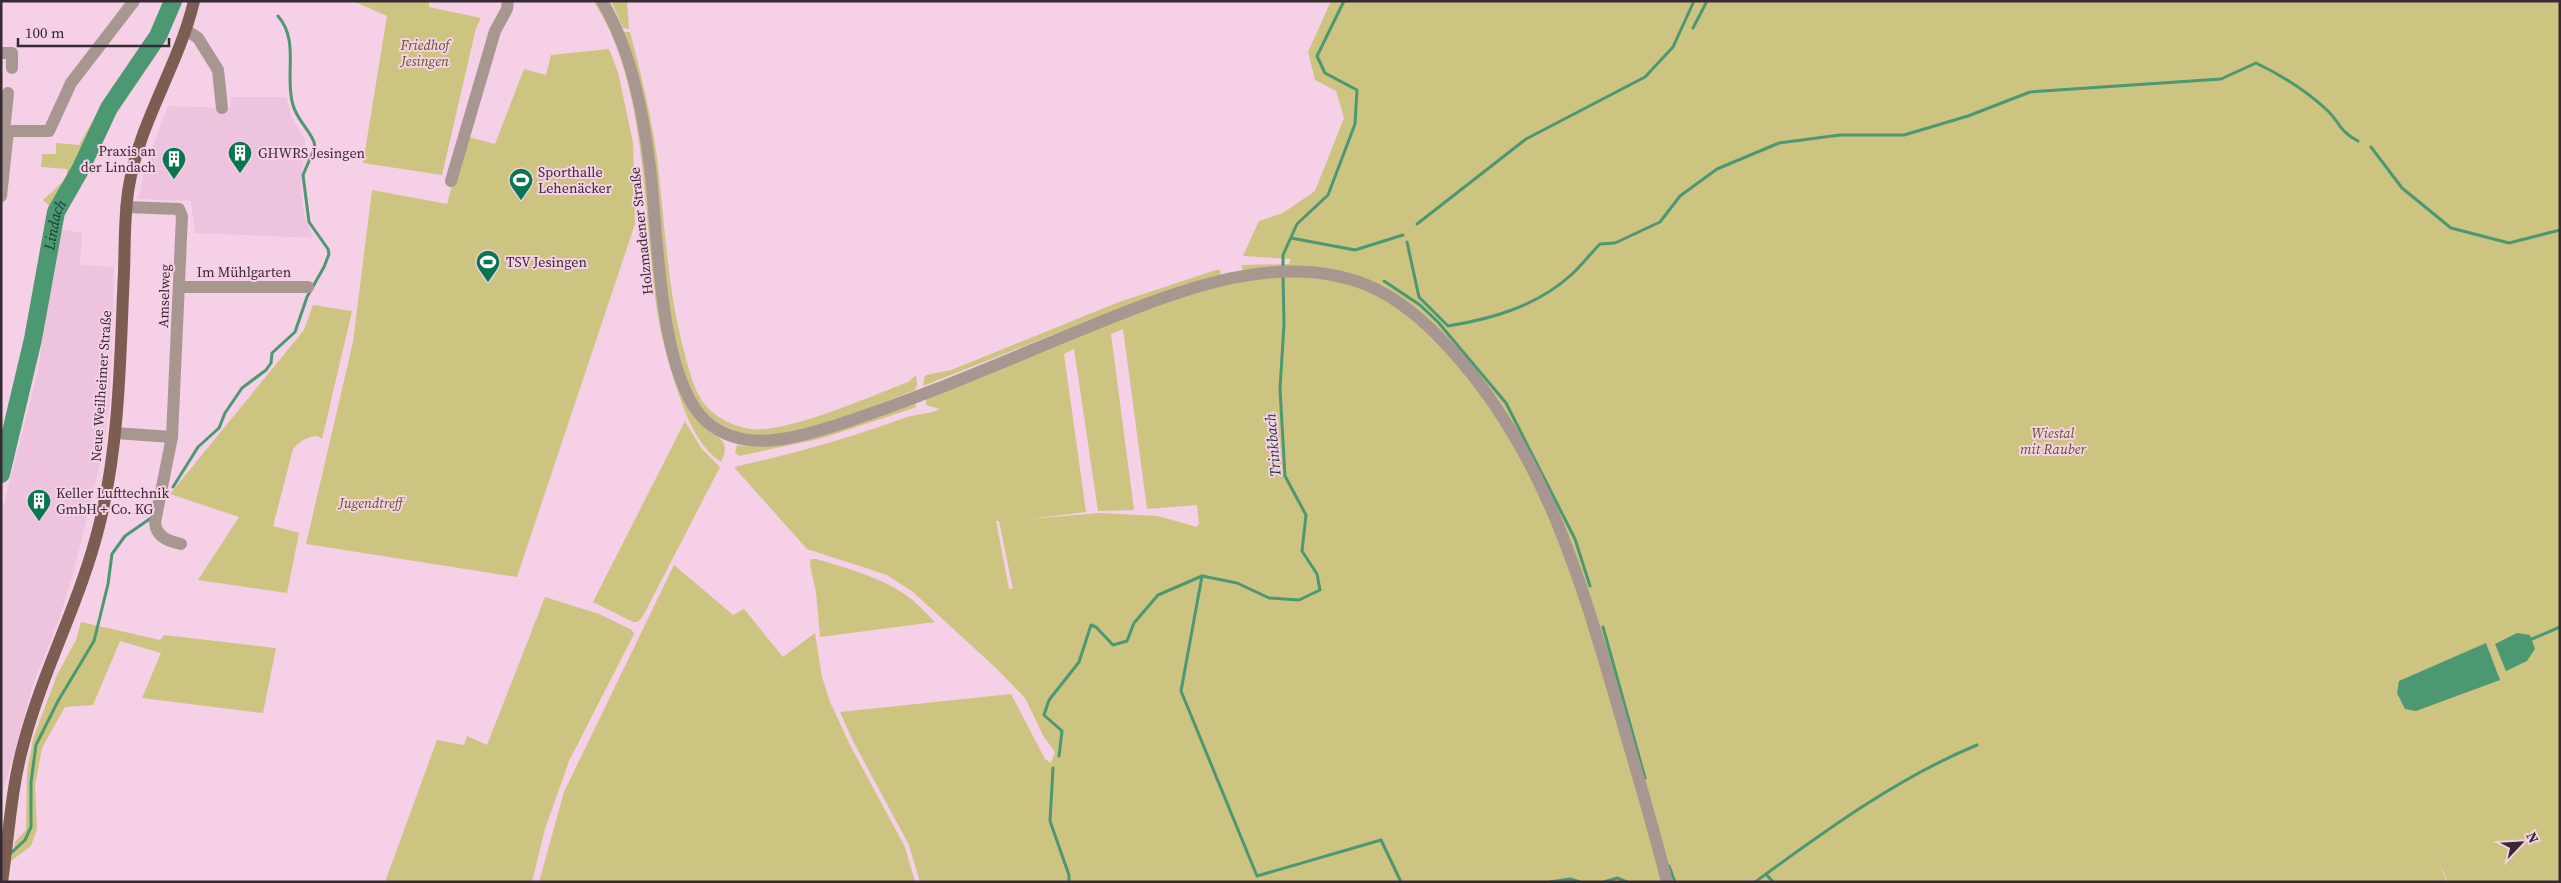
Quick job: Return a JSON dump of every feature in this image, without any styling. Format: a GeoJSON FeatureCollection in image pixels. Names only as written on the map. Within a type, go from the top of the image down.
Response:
{"type":"FeatureCollection","features":[{"type":"Feature","properties":{"kind":"main road","name":"Neue Weilheimer Straße"},"geometry":{"type":"LineString","coordinates":[[2,882],[10,807],[24,741],[39,693],[91,556],[100,521],[115,433],[126,207],[129,185],[140,139],[186,30],[194,1]]}},
{"type":"Feature","properties":{"kind":"street"},"geometry":{"type":"LineString","coordinates":[[4,131],[49,131],[71,83],[134,1]]}},
{"type":"Feature","properties":{"kind":"street"},"geometry":{"type":"LineString","coordinates":[[451,180],[495,31],[507,9],[508,1]]}},
{"type":"Feature","properties":{"kind":"street","name":"Holzmadener Straße"},"geometry":{"type":"LineString","coordinates":[[602,1],[618,31],[641,117],[650,165],[663,301],[679,372],[695,409],[722,434],[735,439],[770,441],[821,430],[858,418],[1127,312],[1229,278],[1280,272],[1332,274],[1353,280],[1390,297],[1416,315],[1439,336],[1482,383],[1508,422],[1563,534],[1575,565],[1667,882]]}},
{"type":"Feature","properties":{"kind":"street"},"geometry":{"type":"LineString","coordinates":[[186,30],[198,38],[218,70],[222,108]]}},
{"type":"Feature","properties":{"kind":"street"},"geometry":{"type":"LineString","coordinates":[[1,53],[12,53],[12,68]]}},
{"type":"Feature","properties":{"kind":"street"},"geometry":{"type":"LineString","coordinates":[[1,196],[8,92]]}},
{"type":"Feature","properties":{"kind":"street","name":"Amselweg"},"geometry":{"type":"LineString","coordinates":[[126,207],[178,209],[182,216],[172,437],[155,522],[156,530],[165,540],[181,544]]}},
{"type":"Feature","properties":{"kind":"street","name":"Im Mühlgarten"},"geometry":{"type":"LineString","coordinates":[[180,287],[308,286]]}},
{"type":"Feature","properties":{"kind":"street"},"geometry":{"type":"LineString","coordinates":[[115,433],[172,437]]}},
{"type":"Feature","properties":{"kind":"shaded area"},"geometry":{"type":"Polygon","coordinates":[[[230,97],[286,97],[292,118],[305,139],[301,189],[304,215],[313,238],[195,233],[191,201],[138,199],[146,164],[168,106],[231,108],[230,97]]]}},
{"type":"Feature","properties":{"kind":"shaded area"},"geometry":{"type":"Polygon","coordinates":[[[59,229],[82,233],[80,265],[114,267],[110,400],[104,447],[75,566],[60,617],[33,684],[1,799],[1,504],[4,504],[38,371],[59,229]]]}},
{"type":"Feature","properties":{"kind":"shaded area"},"geometry":{"type":"Polygon","coordinates":[[[2517,633],[2530,635],[2535,649],[2527,661],[2506,671],[2495,644],[2517,633]]]}},
{"type":"Feature","properties":{"kind":"shaded area"},"geometry":{"type":"Polygon","coordinates":[[[2486,643],[2500,680],[2416,711],[2405,709],[2397,693],[2399,681],[2486,643]]]}},
{"type":"Feature","properties":{"kind":"green space"},"geometry":{"type":"Polygon","coordinates":[[[163,1],[170,1],[156,35],[107,107],[78,169],[54,210],[43,200],[67,178],[67,169],[41,167],[42,154],[56,154],[56,143],[79,145],[110,90],[152,32],[163,1]]]}},
{"type":"Feature","properties":{"kind":"green space","name":"Friedhof Jesingen"},"geometry":{"type":"Polygon","coordinates":[[[353,1],[429,1],[429,7],[481,18],[476,28],[442,175],[363,163],[387,16],[353,1]]]}},
{"type":"Feature","properties":{"kind":"green space"},"geometry":{"type":"Polygon","coordinates":[[[593,1],[598,1],[607,17],[632,90],[684,400],[697,420],[723,443],[725,448],[721,462],[706,449],[690,423],[668,361],[656,304],[645,188],[633,107],[624,69],[611,33],[593,1]]]}},
{"type":"Feature","properties":{"kind":"green space"},"geometry":{"type":"Polygon","coordinates":[[[611,1],[627,1],[629,29],[623,28],[611,1]]]}},
{"type":"Feature","properties":{"kind":"green space","name":"Wiestal mit Rauber"},"geometry":{"type":"Polygon","coordinates":[[[1331,1],[2560,1],[2560,882],[2448,882],[2434,853],[2447,882],[920,882],[909,845],[853,741],[840,712],[1011,694],[1045,759],[1051,763],[1055,752],[1044,737],[1025,698],[997,669],[913,592],[887,575],[807,549],[734,467],[821,445],[907,417],[940,409],[926,405],[926,396],[1121,308],[923,386],[926,375],[951,370],[1119,302],[1216,270],[1220,270],[1221,274],[1219,275],[1243,270],[1241,265],[1289,264],[1291,259],[1243,256],[1259,221],[1283,213],[1315,191],[1344,118],[1336,91],[1315,80],[1308,52],[1331,1]],[[1123,329],[1111,334],[1134,510],[1098,511],[1074,349],[1064,354],[1086,512],[1030,519],[1100,513],[1158,516],[1197,527],[1199,524],[1197,505],[1147,509],[1123,329]],[[996,521],[1009,589],[1013,589],[999,521],[996,521]]]}},
{"type":"Feature","properties":{"kind":"green space"},"geometry":{"type":"Polygon","coordinates":[[[623,32],[630,32],[649,110],[657,157],[667,256],[679,331],[696,390],[706,406],[717,416],[729,423],[743,428],[765,429],[784,426],[829,413],[908,382],[916,375],[917,384],[915,390],[851,415],[778,435],[756,435],[729,429],[715,421],[698,404],[684,374],[675,340],[623,32]]]}},
{"type":"Feature","properties":{"kind":"green space","name":"TSV Jesingen"},"geometry":{"type":"Polygon","coordinates":[[[609,49],[618,72],[633,143],[635,224],[517,577],[306,544],[353,342],[372,190],[447,204],[465,136],[495,144],[524,69],[546,75],[551,55],[609,49]]]}},
{"type":"Feature","properties":{"kind":"green space"},"geometry":{"type":"Polygon","coordinates":[[[313,305],[352,311],[322,439],[317,436],[306,438],[293,449],[273,526],[299,533],[287,593],[198,580],[239,517],[170,494],[304,330],[313,305]]]}},
{"type":"Feature","properties":{"kind":"green space"},"geometry":{"type":"Polygon","coordinates":[[[916,402],[914,408],[823,438],[739,456],[735,452],[737,445],[746,446],[916,402]]]}},
{"type":"Feature","properties":{"kind":"green space"},"geometry":{"type":"Polygon","coordinates":[[[685,421],[701,448],[720,467],[643,616],[638,622],[633,622],[593,602],[685,421]]]}},
{"type":"Feature","properties":{"kind":"green space"},"geometry":{"type":"Polygon","coordinates":[[[811,559],[861,573],[893,587],[912,600],[935,622],[820,637],[816,592],[810,565],[811,559]]]}},
{"type":"Feature","properties":{"kind":"green space"},"geometry":{"type":"Polygon","coordinates":[[[674,565],[733,615],[744,609],[783,657],[815,633],[822,677],[830,702],[850,745],[905,847],[915,882],[539,882],[564,792],[674,565]]]}},
{"type":"Feature","properties":{"kind":"green space"},"geometry":{"type":"Polygon","coordinates":[[[545,597],[599,614],[632,630],[634,634],[569,761],[545,829],[532,882],[385,882],[437,740],[464,745],[467,736],[487,745],[545,597]]]}},
{"type":"Feature","properties":{"kind":"green space"},"geometry":{"type":"Polygon","coordinates":[[[81,622],[160,640],[164,635],[276,648],[263,713],[142,698],[161,653],[120,641],[93,705],[65,707],[42,748],[35,785],[37,829],[31,846],[11,861],[15,842],[26,830],[27,772],[33,739],[57,675],[76,640],[81,622]]]}},
{"type":"Feature","properties":{"kind":"waterway","name":"Lindach"},"geometry":{"type":"LineString","coordinates":[[1,474],[33,339],[56,212],[80,170],[109,108],[158,36],[173,1]]}},
{"type":"Feature","properties":{"kind":"waterway","name":"Trinkbach"},"geometry":{"type":"LineString","coordinates":[[1283,269],[1283,255],[1297,224],[1328,195],[1355,124],[1357,90],[1325,73],[1317,56],[1344,1]]}},
{"type":"Feature","properties":{"kind":"waterway"},"geometry":{"type":"LineString","coordinates":[[1417,224],[1526,139],[1645,77],[1673,47],[1694,1]]}},
{"type":"Feature","properties":{"kind":"waterway"},"geometry":{"type":"LineString","coordinates":[[1693,28],[1707,1]]}},
{"type":"Feature","properties":{"kind":"waterway"},"geometry":{"type":"LineString","coordinates":[[173,487],[198,447],[219,428],[225,413],[242,388],[266,370],[271,363],[272,353],[295,332],[307,297],[329,254],[328,249],[309,222],[303,175],[315,147],[312,137],[297,115],[293,105],[288,36],[285,26],[278,16]]}},
{"type":"Feature","properties":{"kind":"waterway"},"geometry":{"type":"LineString","coordinates":[[1407,242],[1419,297],[1448,326],[1465,323],[1513,310],[1544,295],[1571,275],[1600,244],[1615,243],[1660,222],[1680,196],[1717,169],[1779,143],[1840,135],[1904,135],[1968,116],[2030,92],[2221,79],[2256,63],[2284,78],[2312,97],[2332,115],[2347,134],[2358,141]]}},
{"type":"Feature","properties":{"kind":"waterway"},"geometry":{"type":"LineString","coordinates":[[2371,147],[2402,188],[2451,228],[2509,243],[2560,230]]}},
{"type":"Feature","properties":{"kind":"waterway"},"geometry":{"type":"LineString","coordinates":[[1291,238],[1355,250],[1403,235]]}},
{"type":"Feature","properties":{"kind":"waterway","name":"Trinkbach"},"geometry":{"type":"LineString","coordinates":[[1059,756],[1062,731],[1044,715],[1049,700],[1079,662],[1091,625],[1096,627],[1113,645],[1127,641],[1134,623],[1158,595],[1202,576],[1237,583],[1269,598],[1299,600],[1320,590],[1317,574],[1302,551],[1306,515],[1285,476],[1280,389],[1284,324],[1283,275]]}},
{"type":"Feature","properties":{"kind":"waterway"},"geometry":{"type":"LineString","coordinates":[[1384,281],[1420,305],[1438,322],[1506,403],[1575,539],[1590,586]]}},
{"type":"Feature","properties":{"kind":"waterway"},"geometry":{"type":"LineString","coordinates":[[11,853],[25,840],[31,827],[31,782],[36,745],[58,701],[94,641],[108,584],[112,554],[125,536],[151,518]]}},
{"type":"Feature","properties":{"kind":"waterway"},"geometry":{"type":"LineString","coordinates":[[1202,576],[1181,691],[1257,876],[1381,840],[1401,882]]}},
{"type":"Feature","properties":{"kind":"waterway"},"geometry":{"type":"LineString","coordinates":[[1603,627],[1645,778]]}},
{"type":"Feature","properties":{"kind":"waterway"},"geometry":{"type":"LineString","coordinates":[[2532,639],[2560,627]]}},
{"type":"Feature","properties":{"kind":"waterway"},"geometry":{"type":"LineString","coordinates":[[1755,882],[1835,825],[1890,789],[1947,758],[1977,745]]}},
{"type":"Feature","properties":{"kind":"waterway","name":"Trinkbach"},"geometry":{"type":"LineString","coordinates":[[1053,768],[1050,821],[1069,875],[1069,882]]}},
{"type":"Feature","properties":{"kind":"waterway"},"geometry":{"type":"LineString","coordinates":[[1669,866],[1675,882]]}},
{"type":"Feature","properties":{"kind":"waterway"},"geometry":{"type":"LineString","coordinates":[[1766,874],[1773,882]]}},
{"type":"Feature","properties":{"kind":"waterway"},"geometry":{"type":"LineString","coordinates":[[1604,882],[1617,878],[1627,882]]}},
{"type":"Feature","properties":{"kind":"waterway"},"geometry":{"type":"LineString","coordinates":[[1550,882],[1570,879],[1580,882]]}},
{"type":"Feature","properties":{"kind":"place","name":"GHWRS Jesingen"},"geometry":{"type":"Point","coordinates":[240,174]}},
{"type":"Feature","properties":{"kind":"place","name":"Praxis an der Lindach"},"geometry":{"type":"Point","coordinates":[174,180]}},
{"type":"Feature","properties":{"kind":"place","name":"Sporthalle Lehenäcker"},"geometry":{"type":"Point","coordinates":[521,201]}},
{"type":"Feature","properties":{"kind":"place","name":"TSV Jesingen"},"geometry":{"type":"Point","coordinates":[488,283]}},
{"type":"Feature","properties":{"kind":"place","name":"Keller Lufttechnik GmbH + Co. KG"},"geometry":{"type":"Point","coordinates":[39,522]}},
{"type":"Feature","properties":{"kind":"park label","name":"Jugendtreff"},"geometry":{"type":"Point","coordinates":[371,503]}}]}
